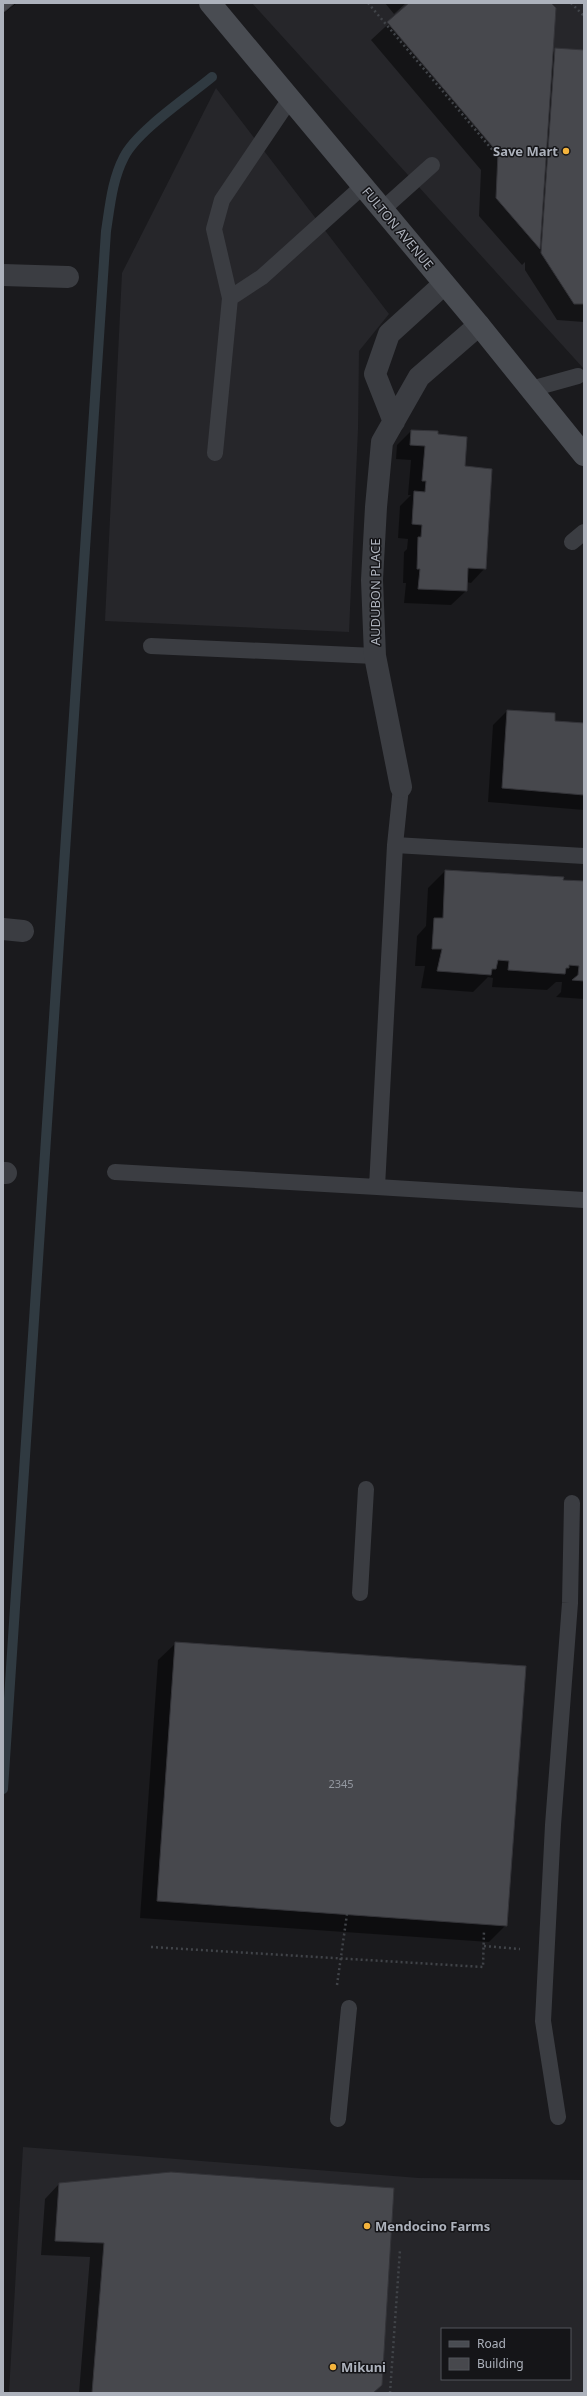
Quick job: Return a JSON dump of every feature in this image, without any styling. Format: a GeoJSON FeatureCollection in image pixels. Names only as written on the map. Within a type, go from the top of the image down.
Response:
{"type":"FeatureCollection","features":[{"type":"Feature","properties":{"kind":"street","name":"FULTON AVENUE"},"geometry":{"type":"LineString","coordinates":[[210,3],[479,325],[584,455]]}},
{"type":"Feature","properties":{"kind":"street"},"geometry":{"type":"LineString","coordinates":[[3,275],[68,277]]}},
{"type":"Feature","properties":{"kind":"street"},"geometry":{"type":"LineString","coordinates":[[394,422],[375,374],[389,334],[444,284]]}},
{"type":"Feature","properties":{"kind":"street","name":"AUDUBON PLACE"},"geometry":{"type":"LineString","coordinates":[[401,787],[375,656],[372,580],[376,507],[382,442],[419,377],[479,325]]}},
{"type":"Feature","properties":{"kind":"lane"},"geometry":{"type":"LineString","coordinates":[[215,453],[230,298],[214,229],[222,200],[290,99]]}},
{"type":"Feature","properties":{"kind":"lane"},"geometry":{"type":"LineString","coordinates":[[383,210],[432,165]]}},
{"type":"Feature","properties":{"kind":"lane"},"geometry":{"type":"LineString","coordinates":[[230,298],[262,277],[363,186]]}},
{"type":"Feature","properties":{"kind":"lane"},"geometry":{"type":"LineString","coordinates":[[531,389],[578,376]]}},
{"type":"Feature","properties":{"kind":"lane"},"geometry":{"type":"LineString","coordinates":[[151,646],[375,656]]}},
{"type":"Feature","properties":{"kind":"lane"},"geometry":{"type":"LineString","coordinates":[[377,1186],[395,845],[401,787]]}},
{"type":"Feature","properties":{"kind":"lane"},"geometry":{"type":"LineString","coordinates":[[395,845],[584,856]]}},
{"type":"Feature","properties":{"kind":"lane"},"geometry":{"type":"LineString","coordinates":[[114,1172],[377,1186],[584,1200]]}},
{"type":"Feature","properties":{"kind":"lane"},"geometry":{"type":"LineString","coordinates":[[360,1593],[366,1489]]}},
{"type":"Feature","properties":{"kind":"lane"},"geometry":{"type":"LineString","coordinates":[[558,2117],[543,2021],[553,1825],[570,1603],[572,1503]]}},
{"type":"Feature","properties":{"kind":"lane"},"geometry":{"type":"LineString","coordinates":[[338,2119],[348,2008]]}},
{"type":"Feature","properties":{"kind":"path"},"geometry":{"type":"LineString","coordinates":[[571,3],[584,16]]}},
{"type":"Feature","properties":{"kind":"path"},"geometry":{"type":"LineString","coordinates":[[370,4],[495,153]]}},
{"type":"Feature","properties":{"kind":"path"},"geometry":{"type":"LineString","coordinates":[[336,1986],[342,1959],[347,1914]]}},
{"type":"Feature","properties":{"kind":"path"},"geometry":{"type":"LineString","coordinates":[[151,1947],[482,1967],[484,1930]]}},
{"type":"Feature","properties":{"kind":"path"},"geometry":{"type":"LineString","coordinates":[[390,2393],[400,2250]]}},
{"type":"Feature","properties":{"kind":"shaded area"},"geometry":{"type":"Polygon","coordinates":[[[252,3],[584,3],[584,369],[252,3]]]}},
{"type":"Feature","properties":{"kind":"shaded area"},"geometry":{"type":"Polygon","coordinates":[[[216,88],[389,314],[359,351],[358,429],[349,632],[105,621],[122,273],[216,88]]]}},
{"type":"Feature","properties":{"kind":"shaded area"},"geometry":{"type":"Polygon","coordinates":[[[23,2147],[419,2178],[584,2180],[584,2393],[9,2393],[23,2147]]]}},
{"type":"Feature","properties":{"kind":"building"},"geometry":{"type":"Polygon","coordinates":[[[3,3],[15,3],[3,13],[3,3]]]}},
{"type":"Feature","properties":{"kind":"building"},"geometry":{"type":"Polygon","coordinates":[[[409,3],[551,3],[556,8],[540,249],[496,198],[498,153],[387,22],[409,3]]]}},
{"type":"Feature","properties":{"kind":"building","name":"Save Mart"},"geometry":{"type":"Polygon","coordinates":[[[555,48],[584,50],[584,304],[574,304],[541,253],[555,48]]]}},
{"type":"Feature","properties":{"kind":"building"},"geometry":{"type":"Polygon","coordinates":[[[411,430],[438,431],[438,434],[467,437],[465,466],[492,469],[486,569],[468,568],[467,591],[418,589],[420,569],[417,569],[418,537],[421,537],[422,525],[412,524],[414,491],[425,492],[426,481],[422,481],[425,446],[410,445],[411,430]]]}},
{"type":"Feature","properties":{"kind":"building"},"geometry":{"type":"Polygon","coordinates":[[[507,710],[555,713],[555,721],[584,723],[584,795],[502,788],[507,710]]]}},
{"type":"Feature","properties":{"kind":"building"},"geometry":{"type":"Polygon","coordinates":[[[445,870],[564,877],[563,880],[584,881],[584,981],[572,980],[578,975],[579,966],[569,965],[569,968],[566,968],[565,974],[508,970],[509,961],[498,960],[496,969],[492,969],[491,975],[437,971],[442,949],[432,949],[434,918],[443,918],[445,870]]]}},
{"type":"Feature","properties":{"kind":"building"},"geometry":{"type":"Polygon","coordinates":[[[175,1642],[526,1666],[507,1926],[157,1901],[175,1642]]]}},
{"type":"Feature","properties":{"kind":"building"},"geometry":{"type":"Polygon","coordinates":[[[171,2172],[394,2188],[382,2385],[373,2393],[92,2393],[104,2243],[55,2241],[59,2183],[171,2172]]]}},
{"type":"Feature","properties":{"kind":"waterway"},"geometry":{"type":"LineString","coordinates":[[3,1789],[106,231],[112,193],[124,157],[140,136],[212,77]]}},
{"type":"Feature","properties":{"kind":"place","name":"Save Mart"},"geometry":{"type":"Point","coordinates":[566,151]}},
{"type":"Feature","properties":{"kind":"place","name":"Mendocino Farms"},"geometry":{"type":"Point","coordinates":[367,2226]}},
{"type":"Feature","properties":{"kind":"place","name":"Mikuni"},"geometry":{"type":"Point","coordinates":[333,2367]}}]}
